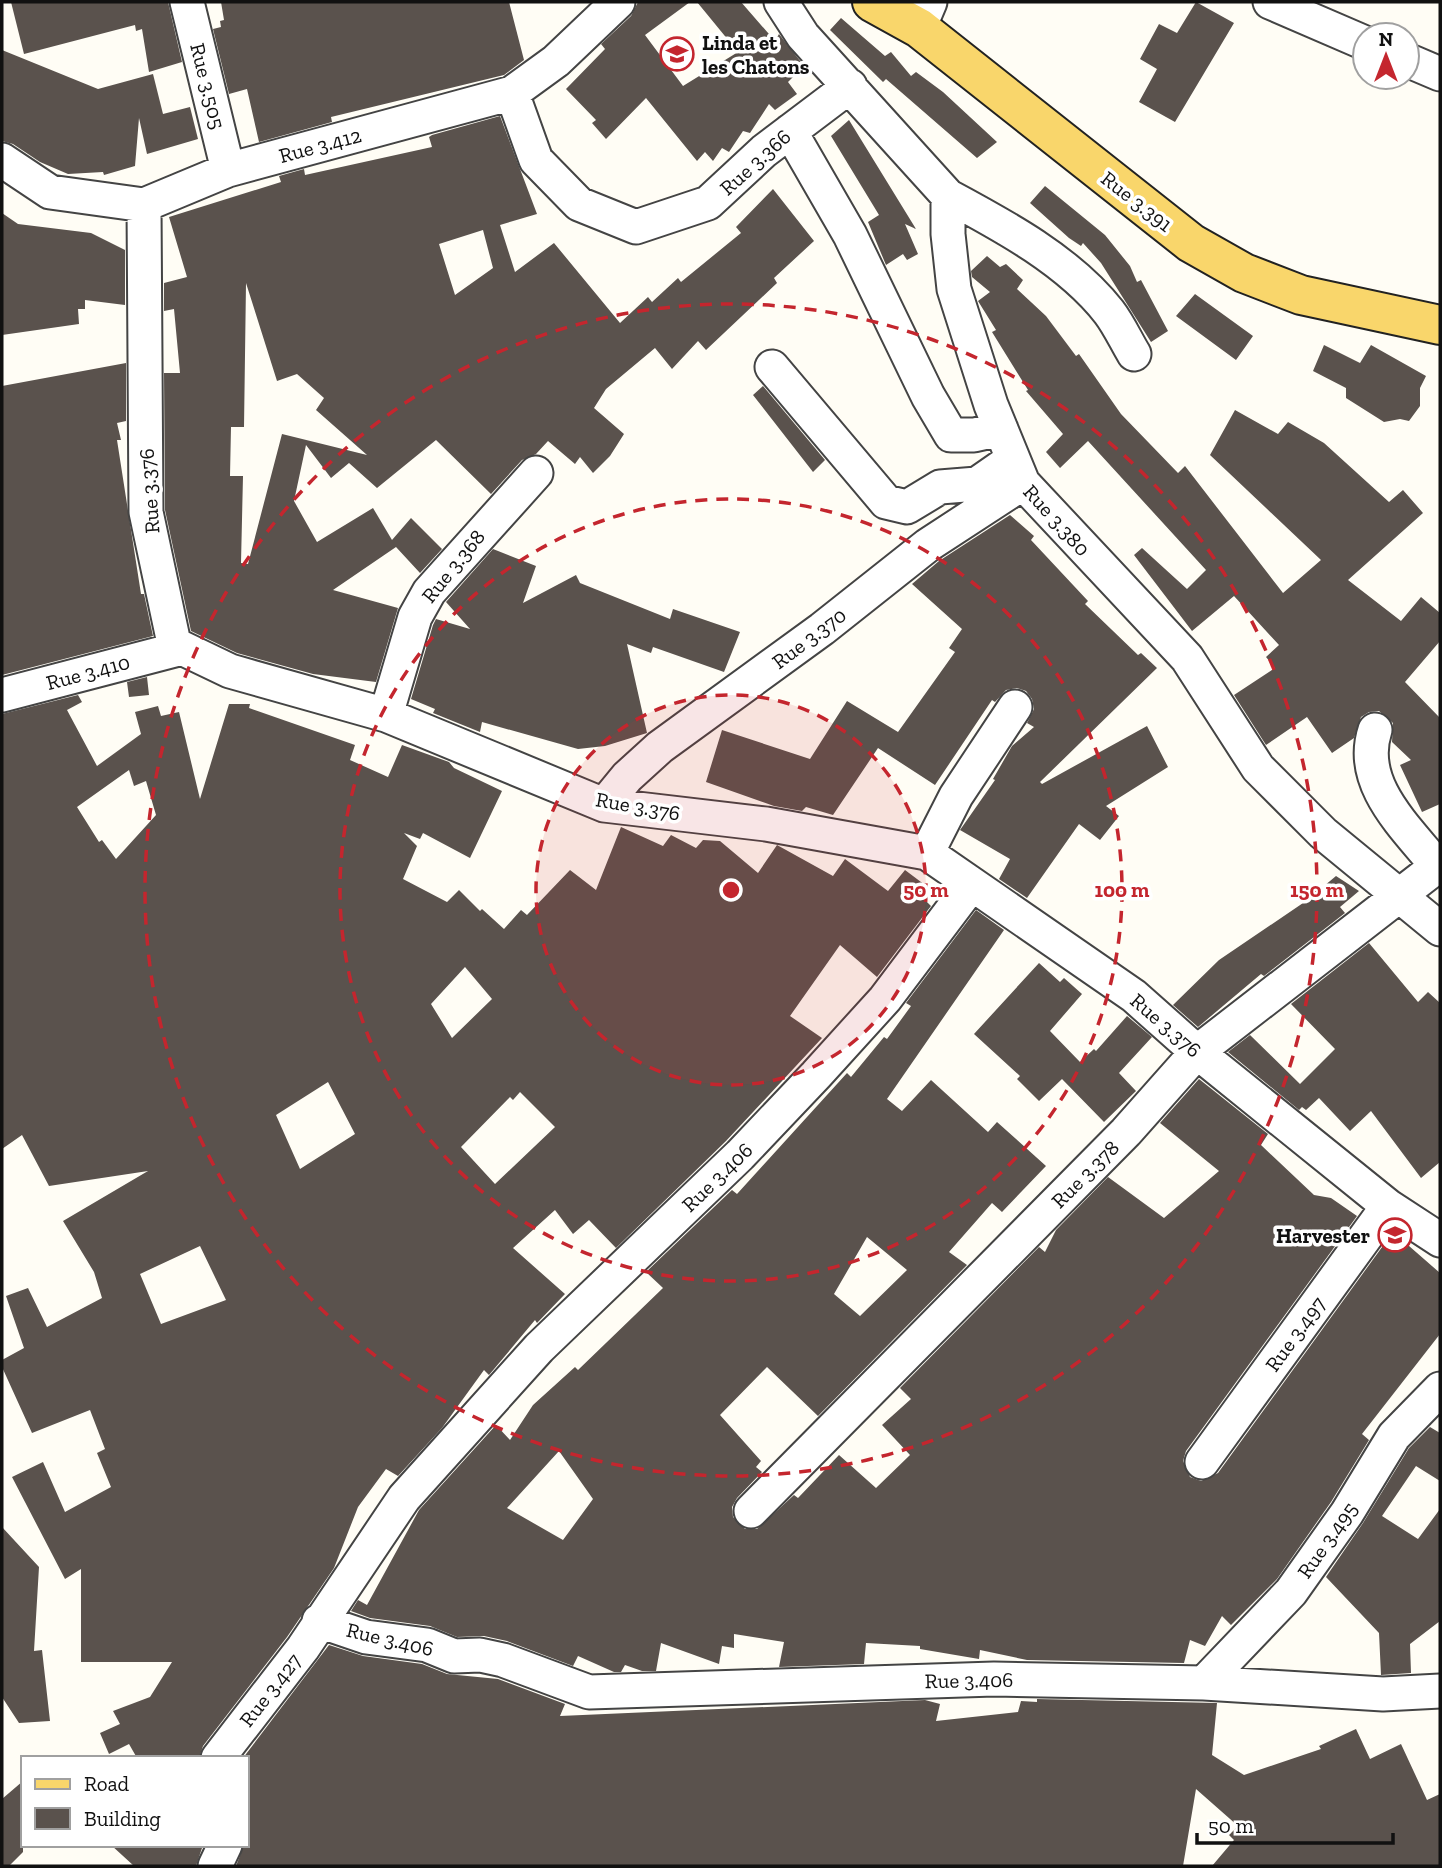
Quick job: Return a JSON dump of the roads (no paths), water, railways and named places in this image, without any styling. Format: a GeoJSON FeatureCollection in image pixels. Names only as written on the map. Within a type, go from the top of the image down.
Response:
{"type":"FeatureCollection","features":[{"type":"Feature","properties":{"kind":"main road","name":"Rue 3.391"},"geometry":{"type":"LineString","coordinates":[[872,2],[925,15],[1191,243],[1244,273],[1301,295],[1440,325]]}},
{"type":"Feature","properties":{"kind":"street","name":"Rue 3.505"},"geometry":{"type":"LineString","coordinates":[[187,2],[228,170]]}},
{"type":"Feature","properties":{"kind":"street","name":"Rue 3.412"},"geometry":{"type":"LineString","coordinates":[[2,160],[50,192],[144,205],[198,185],[228,170],[512,93],[556,61],[618,2]]}},
{"type":"Feature","properties":{"kind":"street"},"geometry":{"type":"LineString","coordinates":[[781,2],[803,36],[948,196],[1004,226],[1069,273],[1109,312],[1134,354]]}},
{"type":"Feature","properties":{"kind":"street"},"geometry":{"type":"LineString","coordinates":[[1270,2],[1351,37]]}},
{"type":"Feature","properties":{"kind":"street"},"geometry":{"type":"LineString","coordinates":[[1421,66],[1440,74]]}},
{"type":"Feature","properties":{"kind":"street","name":"Rue 3.366"},"geometry":{"type":"LineString","coordinates":[[512,93],[536,160],[579,204],[636,227],[708,203],[790,131],[850,86]]}},
{"type":"Feature","properties":{"kind":"street"},"geometry":{"type":"LineString","coordinates":[[790,131],[850,234],[928,396],[951,435],[1012,457]]}},
{"type":"Feature","properties":{"kind":"street","name":"Rue 3.380"},"geometry":{"type":"LineString","coordinates":[[948,196],[947,234],[954,289],[1012,457],[1187,657],[1258,768],[1323,833],[1440,929]]}},
{"type":"Feature","properties":{"kind":"street","name":"Rue 3.376"},"geometry":{"type":"LineString","coordinates":[[144,205],[146,512],[175,648],[230,671],[386,715],[604,805],[766,824],[927,853],[1134,996],[1197,1052],[1388,1206],[1440,1240]]}},
{"type":"Feature","properties":{"kind":"street"},"geometry":{"type":"LineString","coordinates":[[1373,311],[1440,343]]}},
{"type":"Feature","properties":{"kind":"street"},"geometry":{"type":"LineString","coordinates":[[772,367],[886,502],[907,507],[940,487],[976,484],[1012,457]]}},
{"type":"Feature","properties":{"kind":"street","name":"Rue 3.370"},"geometry":{"type":"LineString","coordinates":[[604,805],[627,777],[660,747],[822,629],[928,545],[1012,457]]}},
{"type":"Feature","properties":{"kind":"street","name":"Rue 3.368"},"geometry":{"type":"LineString","coordinates":[[386,715],[415,617],[429,592],[536,474]]}},
{"type":"Feature","properties":{"kind":"street","name":"Rue 3.410"},"geometry":{"type":"LineString","coordinates":[[2,695],[175,648]]}},
{"type":"Feature","properties":{"kind":"street"},"geometry":{"type":"LineString","coordinates":[[927,853],[956,796],[1015,707]]}},
{"type":"Feature","properties":{"kind":"street"},"geometry":{"type":"LineString","coordinates":[[1376,730],[1371,744],[1374,778],[1388,804],[1439,865]]}},
{"type":"Feature","properties":{"kind":"street","name":"Rue 3.378"},"geometry":{"type":"LineString","coordinates":[[751,1511],[1126,1132],[1197,1052],[1439,865]]}},
{"type":"Feature","properties":{"kind":"street","name":"Rue 3.406"},"geometry":{"type":"LineString","coordinates":[[971,885],[885,999],[816,1075],[740,1155],[557,1330],[481,1408],[404,1498],[331,1608],[319,1621],[366,1637],[427,1645],[454,1656],[480,1655],[503,1660],[589,1692],[993,1679],[1204,1683],[1383,1694],[1440,1690]]}},
{"type":"Feature","properties":{"kind":"street","name":"Rue 3.497"},"geometry":{"type":"LineString","coordinates":[[1202,1462],[1388,1206]]}},
{"type":"Feature","properties":{"kind":"street","name":"Rue 3.495"},"geometry":{"type":"LineString","coordinates":[[1204,1683],[1291,1592],[1347,1513],[1394,1436],[1440,1389]]}},
{"type":"Feature","properties":{"kind":"street","name":"Rue 3.427"},"geometry":{"type":"LineString","coordinates":[[220,1756],[303,1648],[319,1621]]}},
{"type":"Feature","properties":{"kind":"street"},"geometry":{"type":"LineString","coordinates":[[215,1866],[224,1847]]}},
{"type":"Feature","properties":{"kind":"place","name":"Linda et les Chatons"},"geometry":{"type":"Point","coordinates":[677,54]}},
{"type":"Feature","properties":{"kind":"place","name":"Harvester"},"geometry":{"type":"Point","coordinates":[1395,1235]}}]}
